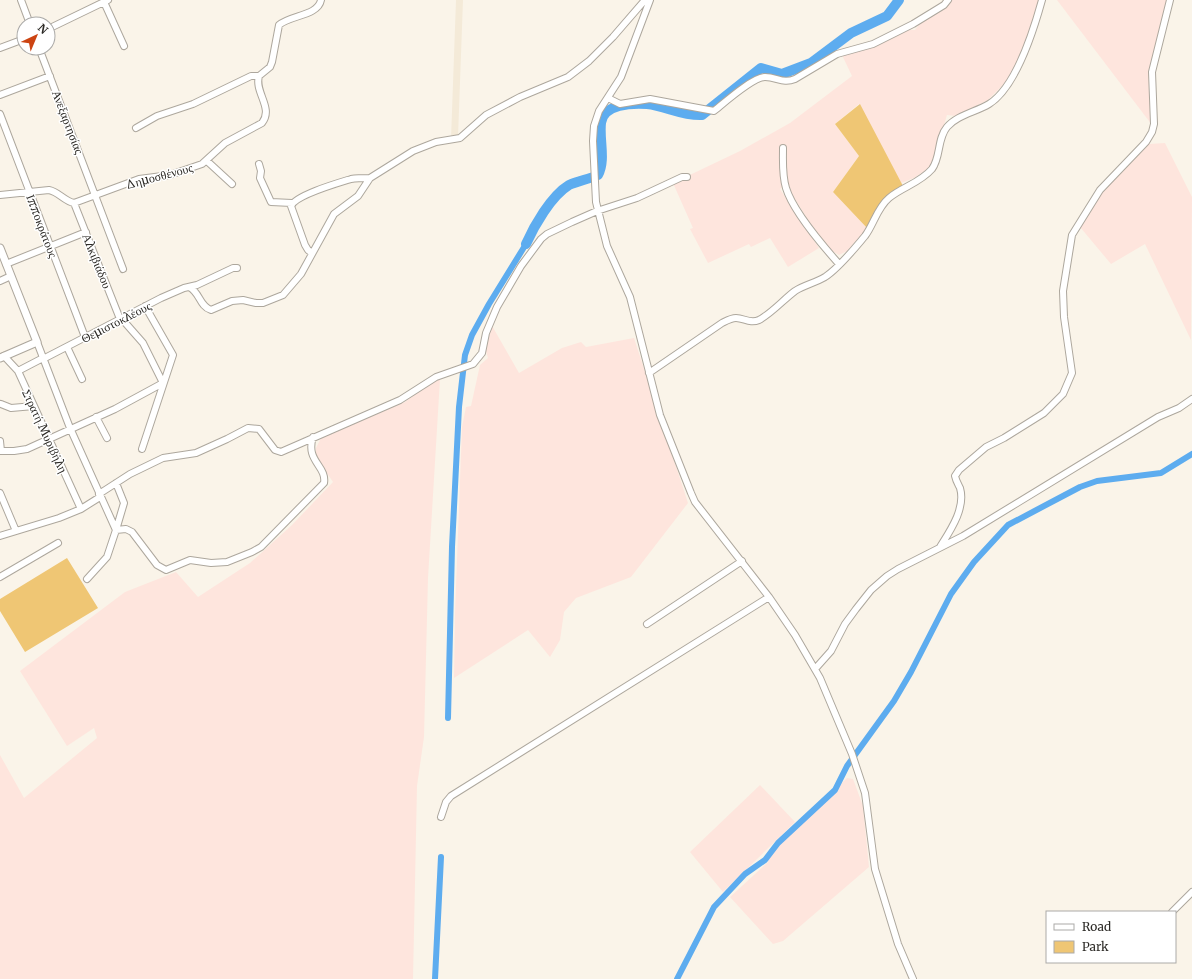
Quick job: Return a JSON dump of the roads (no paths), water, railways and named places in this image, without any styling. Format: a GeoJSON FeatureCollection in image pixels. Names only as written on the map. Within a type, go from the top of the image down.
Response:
{"type":"FeatureCollection","features":[{"type":"Feature","properties":{"kind":"street"},"geometry":{"type":"LineString","coordinates":[[21,0],[27,16]]}},
{"type":"Feature","properties":{"kind":"street"},"geometry":{"type":"LineString","coordinates":[[136,128],[157,116],[193,104],[251,76],[259,76],[270,67],[272,62],[279,25],[284,21],[315,10],[321,0]]}},
{"type":"Feature","properties":{"kind":"street"},"geometry":{"type":"LineString","coordinates":[[189,287],[194,289],[204,306],[211,310],[238,300],[256,304],[278,298],[288,290],[301,274],[334,214],[358,196],[370,178],[418,149],[440,141],[460,138],[486,115],[520,97],[568,77],[589,61],[613,37],[645,0]]}},
{"type":"Feature","properties":{"kind":"street"},"geometry":{"type":"LineString","coordinates":[[650,0],[624,70],[616,88],[599,111],[594,126],[594,170],[598,211],[607,246],[630,297],[660,416],[691,494],[712,524],[769,597],[795,635],[815,669],[852,754],[865,793],[875,869],[898,944],[913,979]]}},
{"type":"Feature","properties":{"kind":"street"},"geometry":{"type":"LineString","coordinates":[[608,98],[620,104],[650,99],[714,111],[756,80],[765,77],[784,82],[795,79],[838,54],[873,44],[913,24],[944,5],[948,0]]}},
{"type":"Feature","properties":{"kind":"street"},"geometry":{"type":"LineString","coordinates":[[649,372],[731,319],[739,318],[748,322],[758,320],[797,290],[824,277],[839,264],[865,235],[880,207],[890,198],[920,180],[937,163],[942,138],[947,128],[956,121],[989,104],[999,96],[1017,68],[1031,37],[1042,0]]}},
{"type":"Feature","properties":{"kind":"street"},"geometry":{"type":"LineString","coordinates":[[940,547],[956,517],[960,503],[960,488],[955,476],[959,470],[986,447],[1004,438],[1044,413],[1063,394],[1072,374],[1064,318],[1063,291],[1072,234],[1100,190],[1146,142],[1152,132],[1154,124],[1152,72],[1170,0]]}},
{"type":"Feature","properties":{"kind":"street"},"geometry":{"type":"LineString","coordinates":[[56,25],[106,1],[124,46]]}},
{"type":"Feature","properties":{"kind":"street"},"geometry":{"type":"LineString","coordinates":[[0,48],[16,42]]}},
{"type":"Feature","properties":{"kind":"street","name":"Ανεξαρτησίας"},"geometry":{"type":"LineString","coordinates":[[43,56],[123,269]]}},
{"type":"Feature","properties":{"kind":"street"},"geometry":{"type":"LineString","coordinates":[[0,95],[50,76]]}},
{"type":"Feature","properties":{"kind":"street","name":"Δημοσθένους"},"geometry":{"type":"LineString","coordinates":[[74,203],[139,179],[170,175],[207,160],[225,143],[265,119],[266,110],[259,86],[259,76]]}},
{"type":"Feature","properties":{"kind":"street","name":"Ιπποκράτους"},"geometry":{"type":"LineString","coordinates":[[0,114],[49,247],[85,337]]}},
{"type":"Feature","properties":{"kind":"street"},"geometry":{"type":"LineString","coordinates":[[783,148],[783,174],[787,191],[816,237],[839,264]]}},
{"type":"Feature","properties":{"kind":"street"},"geometry":{"type":"LineString","coordinates":[[207,160],[232,184]]}},
{"type":"Feature","properties":{"kind":"street"},"geometry":{"type":"LineString","coordinates":[[259,164],[261,171],[260,178],[270,202],[292,203],[305,196],[352,179],[370,178]]}},
{"type":"Feature","properties":{"kind":"street"},"geometry":{"type":"LineString","coordinates":[[0,536],[53,520],[81,509],[116,483],[158,460],[167,457],[196,453],[252,427],[261,431],[275,450],[279,452],[384,408],[406,397],[429,381],[473,364],[482,353],[486,333],[497,307],[537,243],[547,234],[598,211],[637,198],[682,177],[687,177]]}},
{"type":"Feature","properties":{"kind":"street"},"geometry":{"type":"LineString","coordinates":[[0,195],[53,191],[66,200],[74,203]]}},
{"type":"Feature","properties":{"kind":"street","name":"Αλκιβιάδου"},"geometry":{"type":"LineString","coordinates":[[74,203],[121,318],[143,343],[163,383]]}},
{"type":"Feature","properties":{"kind":"street"},"geometry":{"type":"LineString","coordinates":[[292,203],[291,206],[305,245],[312,253]]}},
{"type":"Feature","properties":{"kind":"street"},"geometry":{"type":"LineString","coordinates":[[6,264],[86,232]]}},
{"type":"Feature","properties":{"kind":"street"},"geometry":{"type":"LineString","coordinates":[[0,249],[70,428],[116,530]]}},
{"type":"Feature","properties":{"kind":"street","name":"Θεμιστοκλέους"},"geometry":{"type":"LineString","coordinates":[[18,371],[145,306],[233,268],[237,268]]}},
{"type":"Feature","properties":{"kind":"street"},"geometry":{"type":"LineString","coordinates":[[0,281],[11,276]]}},
{"type":"Feature","properties":{"kind":"street"},"geometry":{"type":"LineString","coordinates":[[142,449],[172,353],[145,306]]}},
{"type":"Feature","properties":{"kind":"street"},"geometry":{"type":"LineString","coordinates":[[2,357],[37,342]]}},
{"type":"Feature","properties":{"kind":"street"},"geometry":{"type":"LineString","coordinates":[[67,347],[82,379]]}},
{"type":"Feature","properties":{"kind":"street","name":"Στρατή Μυριβήλη"},"geometry":{"type":"LineString","coordinates":[[2,357],[18,371],[81,509]]}},
{"type":"Feature","properties":{"kind":"street"},"geometry":{"type":"LineString","coordinates":[[0,442],[1,451],[27,449],[96,417],[163,383]]}},
{"type":"Feature","properties":{"kind":"street"},"geometry":{"type":"LineString","coordinates":[[815,669],[831,651],[850,617],[878,583],[898,569],[968,533],[1158,417],[1179,408],[1192,399]]}},
{"type":"Feature","properties":{"kind":"street"},"geometry":{"type":"LineString","coordinates":[[1,404],[11,408],[34,406]]}},
{"type":"Feature","properties":{"kind":"street"},"geometry":{"type":"LineString","coordinates":[[96,417],[108,438]]}},
{"type":"Feature","properties":{"kind":"street"},"geometry":{"type":"LineString","coordinates":[[116,530],[126,529],[132,532],[157,565],[163,569],[171,569],[190,560],[211,563],[227,562],[252,552],[286,523],[324,483],[324,475],[312,455],[311,447],[313,437]]}},
{"type":"Feature","properties":{"kind":"street"},"geometry":{"type":"LineString","coordinates":[[87,579],[107,557],[116,530],[124,503],[116,483]]}},
{"type":"Feature","properties":{"kind":"street"},"geometry":{"type":"LineString","coordinates":[[0,493],[16,531]]}},
{"type":"Feature","properties":{"kind":"street"},"geometry":{"type":"LineString","coordinates":[[0,576],[58,543]]}},
{"type":"Feature","properties":{"kind":"street"},"geometry":{"type":"LineString","coordinates":[[647,624],[742,561]]}},
{"type":"Feature","properties":{"kind":"street"},"geometry":{"type":"LineString","coordinates":[[441,817],[446,802],[451,796],[769,597]]}},
{"type":"Feature","properties":{"kind":"street"},"geometry":{"type":"LineString","coordinates":[[1173,911],[1192,892]]}},
{"type":"Feature","properties":{"kind":"waterway"},"geometry":{"type":"LineString","coordinates":[[526,244],[544,212],[562,190],[569,185],[598,175],[602,163],[601,123],[603,117],[612,108],[626,105],[647,104],[688,114],[702,115],[761,68],[782,74],[811,63],[851,33],[887,16],[899,0]]}},
{"type":"Feature","properties":{"kind":"waterway"},"geometry":{"type":"LineString","coordinates":[[448,718],[452,547],[459,407],[465,355],[472,335],[489,304],[526,244]]}},
{"type":"Feature","properties":{"kind":"waterway"},"geometry":{"type":"LineString","coordinates":[[677,979],[714,907],[745,874],[765,860],[778,843],[835,790],[847,766],[894,701],[911,672],[951,594],[974,562],[1008,525],[1080,487],[1097,481],[1161,473],[1192,454]]}},
{"type":"Feature","properties":{"kind":"waterway"},"geometry":{"type":"LineString","coordinates":[[435,979],[441,857]]}}]}
